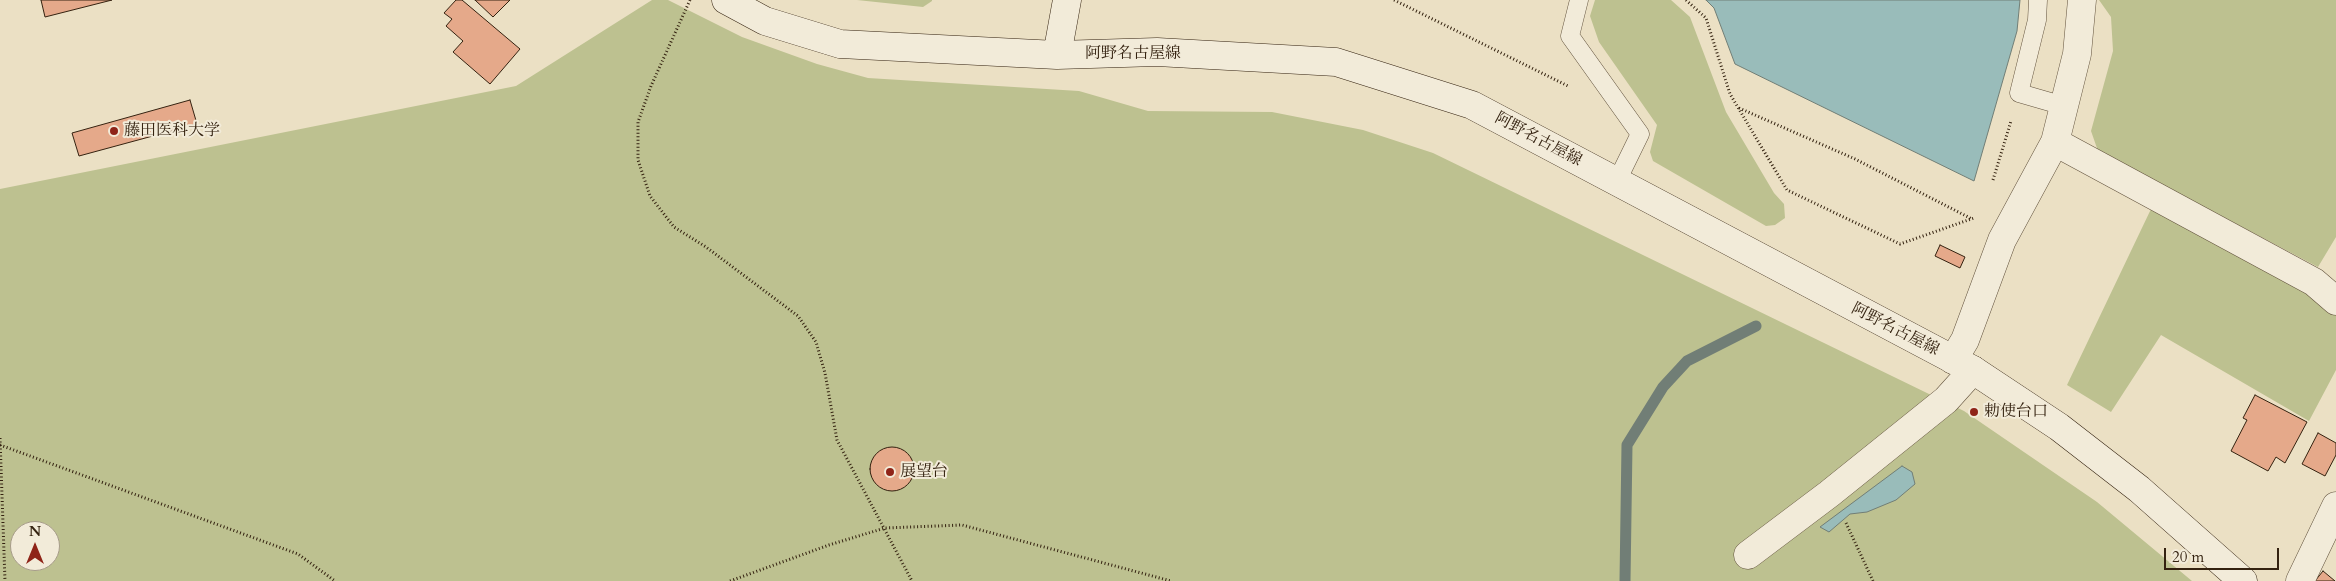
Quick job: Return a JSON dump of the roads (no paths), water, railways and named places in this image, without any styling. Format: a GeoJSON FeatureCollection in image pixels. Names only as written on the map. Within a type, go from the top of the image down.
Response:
{"type":"FeatureCollection","features":[{"type":"Feature","properties":{"kind":"main road","name":"阿野名古屋線"},"geometry":{"type":"LineString","coordinates":[[726,0],[765,21],[840,44],[1057,55],[1157,52],[1336,62],[1472,105],[1963,365],[2059,427],[2139,489],[2243,581]]}},
{"type":"Feature","properties":{"kind":"main road"},"geometry":{"type":"LineString","coordinates":[[1057,55],[1067,0]]}},
{"type":"Feature","properties":{"kind":"main road"},"geometry":{"type":"LineString","coordinates":[[1748,555],[1829,494],[1946,400],[1963,365],[1965,340],[2002,240],[2055,142],[2077,54],[2082,0]]}},
{"type":"Feature","properties":{"kind":"main road"},"geometry":{"type":"LineString","coordinates":[[2055,142],[2314,282],[2333,290]]}},
{"type":"Feature","properties":{"kind":"main road"},"geometry":{"type":"LineString","coordinates":[[2300,581],[2336,506]]}},
{"type":"Feature","properties":{"kind":"lane"},"geometry":{"type":"LineString","coordinates":[[1580,0],[1570,36],[1640,134],[1617,181]]}},
{"type":"Feature","properties":{"kind":"lane"},"geometry":{"type":"LineString","coordinates":[[2038,0],[2037,20],[2019,93],[2064,106]]}},
{"type":"Feature","properties":{"kind":"water"},"geometry":{"type":"Polygon","coordinates":[[[1706,0],[2020,0],[2017,31],[1974,181],[1735,64],[1714,8],[1706,0]]]}},
{"type":"Feature","properties":{"kind":"water"},"geometry":{"type":"Polygon","coordinates":[[[1902,466],[1912,472],[1915,484],[1896,500],[1867,512],[1850,514],[1829,532],[1820,527],[1902,466]]]}},
{"type":"Feature","properties":{"kind":"waterway"},"geometry":{"type":"LineString","coordinates":[[1625,581],[1627,445],[1663,387],[1687,361],[1756,326]]}},
{"type":"Feature","properties":{"kind":"place","name":"藤田医科大学"},"geometry":{"type":"Point","coordinates":[114,131]}},
{"type":"Feature","properties":{"kind":"place","name":"勅使台口"},"geometry":{"type":"Point","coordinates":[1974,412]}},
{"type":"Feature","properties":{"kind":"place","name":"展望台"},"geometry":{"type":"Point","coordinates":[890,472]}}]}
